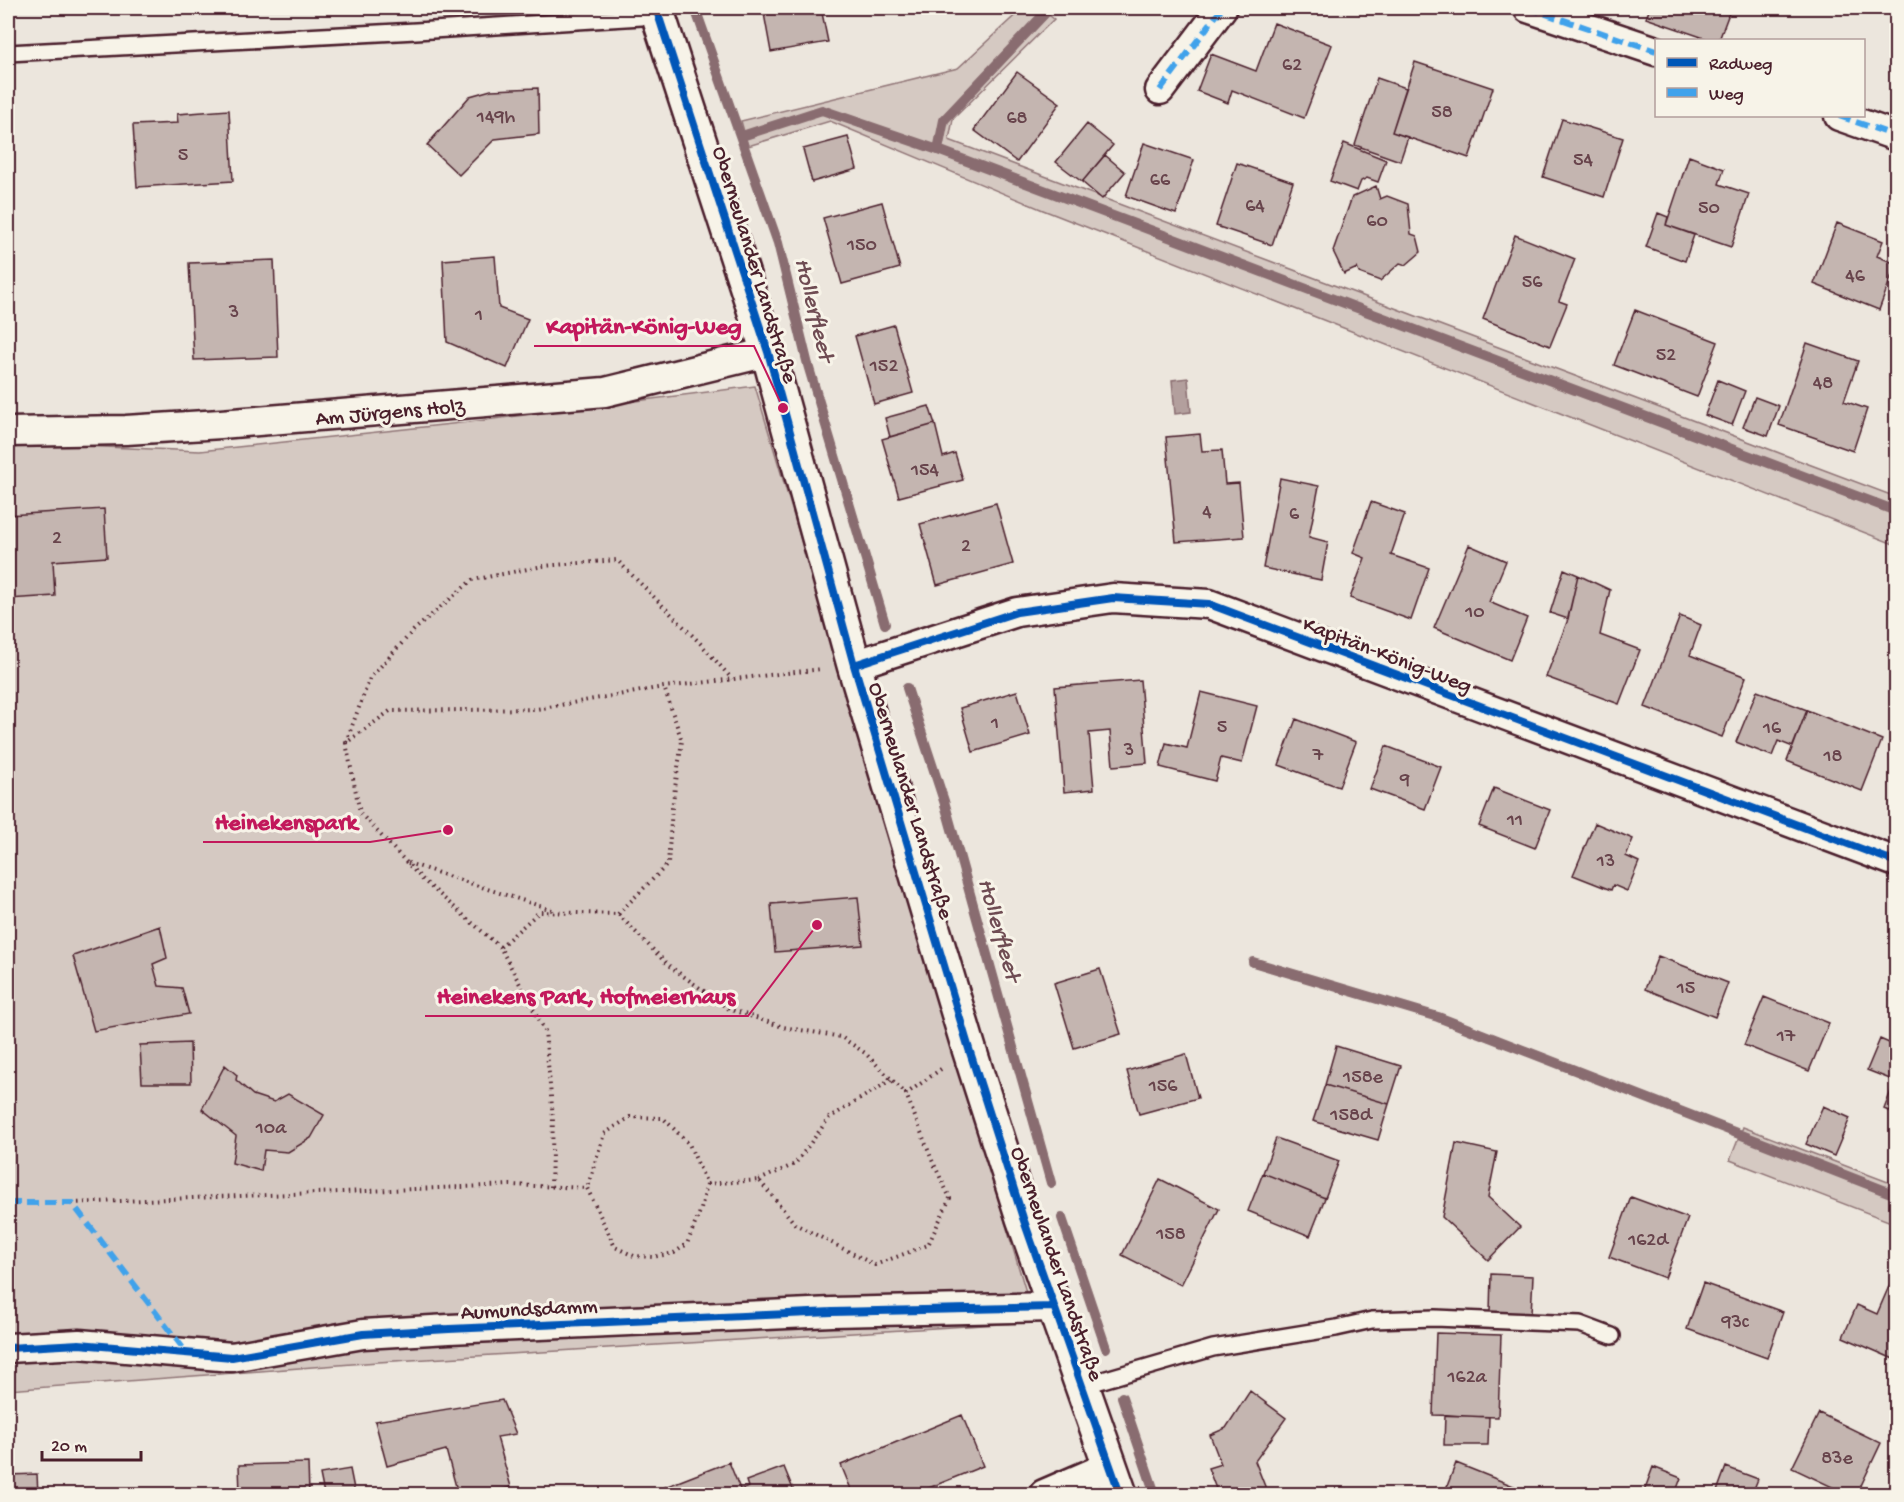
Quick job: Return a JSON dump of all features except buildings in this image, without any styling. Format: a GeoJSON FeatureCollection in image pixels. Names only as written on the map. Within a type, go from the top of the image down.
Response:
{"type":"FeatureCollection","features":[{"type":"Feature","properties":{"kind":"street"},"geometry":{"type":"LineString","coordinates":[[1160,90],[1222,8]]}},
{"type":"Feature","properties":{"kind":"street"},"geometry":{"type":"LineString","coordinates":[[1528,8],[1655,51]]}},
{"type":"Feature","properties":{"kind":"street","name":"Oberneulander Landstraße"},"geometry":{"type":"LineString","coordinates":[[657,12],[768,352],[854,664],[969,1049],[1114,1480]]}},
{"type":"Feature","properties":{"kind":"street"},"geometry":{"type":"LineString","coordinates":[[1842,117],[1896,136]]}},
{"type":"Feature","properties":{"kind":"street","name":"Am Jürgens Holz"},"geometry":{"type":"LineString","coordinates":[[8,432],[126,430],[221,424],[605,392],[768,352]]}},
{"type":"Feature","properties":{"kind":"street","name":"Kapitän-König-Weg"},"geometry":{"type":"LineString","coordinates":[[854,664],[1017,612],[1113,598],[1209,604],[1896,862]]}},
{"type":"Feature","properties":{"kind":"street","name":"Aumundsdamm"},"geometry":{"type":"LineString","coordinates":[[8,1348],[79,1344],[232,1357],[363,1334],[439,1329],[832,1312],[1054,1307]]}},
{"type":"Feature","properties":{"kind":"street"},"geometry":{"type":"LineString","coordinates":[[1044,1494],[1114,1480]]}},
{"type":"Feature","properties":{"kind":"lane"},"geometry":{"type":"LineString","coordinates":[[8,53],[416,31],[657,12]]}},
{"type":"Feature","properties":{"kind":"lane"},"geometry":{"type":"LineString","coordinates":[[1082,1386],[1213,1348],[1372,1320],[1435,1318],[1580,1324],[1612,1336]]}},
{"type":"Feature","properties":{"kind":"path"},"geometry":{"type":"LineString","coordinates":[[552,1186],[553,1119],[545,1031],[500,947],[423,880],[360,813],[346,743],[370,678],[413,631],[472,580],[543,566],[617,560],[700,643],[732,680]]}},
{"type":"Feature","properties":{"kind":"path"},"geometry":{"type":"LineString","coordinates":[[346,743],[390,711],[537,709],[664,687],[854,664]]}},
{"type":"Feature","properties":{"kind":"path"},"geometry":{"type":"LineString","coordinates":[[618,914],[668,864],[672,808],[682,741],[664,687]]}},
{"type":"Feature","properties":{"kind":"path"},"geometry":{"type":"LineString","coordinates":[[407,863],[558,913]]}},
{"type":"Feature","properties":{"kind":"path"},"geometry":{"type":"LineString","coordinates":[[500,947],[539,912],[618,914],[668,965],[729,1009],[783,1027],[841,1037],[865,1053],[906,1094],[950,1198],[928,1245],[875,1265],[795,1224],[759,1180]]}},
{"type":"Feature","properties":{"kind":"path"},"geometry":{"type":"LineString","coordinates":[[906,1094],[969,1049]]}},
{"type":"Feature","properties":{"kind":"path"},"geometry":{"type":"LineString","coordinates":[[706,1184],[759,1180],[795,1164],[829,1118],[891,1080]]}},
{"type":"Feature","properties":{"kind":"path"},"geometry":{"type":"LineString","coordinates":[[630,1117],[663,1118],[689,1144],[706,1184],[700,1209],[687,1244],[674,1253],[653,1257],[634,1256],[615,1247],[587,1188],[604,1134],[630,1117]]}},
{"type":"Feature","properties":{"kind":"path"},"geometry":{"type":"LineString","coordinates":[[72,1203],[511,1185],[587,1188]]}},
{"type":"Feature","properties":{"kind":"shaded area"},"geometry":{"type":"Polygon","coordinates":[[[1023,8],[1039,8],[1054,19],[953,119],[949,140],[1896,497],[1896,545],[1043,210],[830,121],[748,146],[741,121],[958,68],[1023,8]]]}},
{"type":"Feature","properties":{"kind":"shaded area"},"geometry":{"type":"Polygon","coordinates":[[[1188,378],[1191,412],[1175,414],[1172,380],[1188,378]]]}},
{"type":"Feature","properties":{"kind":"shaded area"},"geometry":{"type":"Polygon","coordinates":[[[755,386],[1035,1322],[378,1362],[8,1390],[8,445],[200,451],[470,422],[755,386]]]}},
{"type":"Feature","properties":{"kind":"shaded area"},"geometry":{"type":"Polygon","coordinates":[[[1743,1127],[1896,1185],[1896,1224],[1730,1160],[1743,1127]]]}},
{"type":"Feature","properties":{"kind":"waterway","name":"Hollerfleet"},"geometry":{"type":"LineString","coordinates":[[695,8],[778,243],[808,365],[885,624]]}},
{"type":"Feature","properties":{"kind":"waterway"},"geometry":{"type":"LineString","coordinates":[[938,150],[944,120],[1050,8]]}},
{"type":"Feature","properties":{"kind":"waterway"},"geometry":{"type":"LineString","coordinates":[[742,136],[822,110],[938,150],[1896,511]]}},
{"type":"Feature","properties":{"kind":"waterway","name":"Hollerfleet"},"geometry":{"type":"LineString","coordinates":[[907,688],[944,801],[1051,1183]]}},
{"type":"Feature","properties":{"kind":"waterway"},"geometry":{"type":"LineString","coordinates":[[1253,962],[1438,1017],[1896,1195]]}},
{"type":"Feature","properties":{"kind":"waterway","name":"Hollerfleet"},"geometry":{"type":"LineString","coordinates":[[1062,1218],[1106,1348]]}},
{"type":"Feature","properties":{"kind":"waterway","name":"Hollerfleet"},"geometry":{"type":"LineString","coordinates":[[1122,1397],[1155,1494]]}},
{"type":"Feature","properties":{"kind":"marked path"},"geometry":{"type":"LineString","coordinates":[[1160,90],[1222,8]]}},
{"type":"Feature","properties":{"kind":"marked path"},"geometry":{"type":"LineString","coordinates":[[1528,8],[1655,51]]}},
{"type":"Feature","properties":{"kind":"marked path"},"geometry":{"type":"LineString","coordinates":[[1842,117],[1896,136]]}},
{"type":"Feature","properties":{"kind":"marked path"},"geometry":{"type":"LineString","coordinates":[[8,1203],[72,1203],[186,1352]]}},
{"type":"Feature","properties":{"kind":"cycle path"},"geometry":{"type":"LineString","coordinates":[[656,8],[768,352],[854,665],[969,1049],[1023,1218],[1120,1494]]}},
{"type":"Feature","properties":{"kind":"cycle path"},"geometry":{"type":"LineString","coordinates":[[854,665],[1017,612],[1113,598],[1209,604],[1896,862]]}},
{"type":"Feature","properties":{"kind":"cycle path"},"geometry":{"type":"LineString","coordinates":[[8,1348],[79,1344],[232,1357],[363,1334],[832,1312],[1054,1307]]}},
{"type":"Feature","properties":{"kind":"place","name":"Kapitän-König-Weg"},"geometry":{"type":"Point","coordinates":[783,408]}},
{"type":"Feature","properties":{"kind":"place","name":"Heinekenspark"},"geometry":{"type":"Point","coordinates":[448,830]}},
{"type":"Feature","properties":{"kind":"place","name":"Heinekens Park, Hofmeierhaus"},"geometry":{"type":"Point","coordinates":[817,925]}}]}
